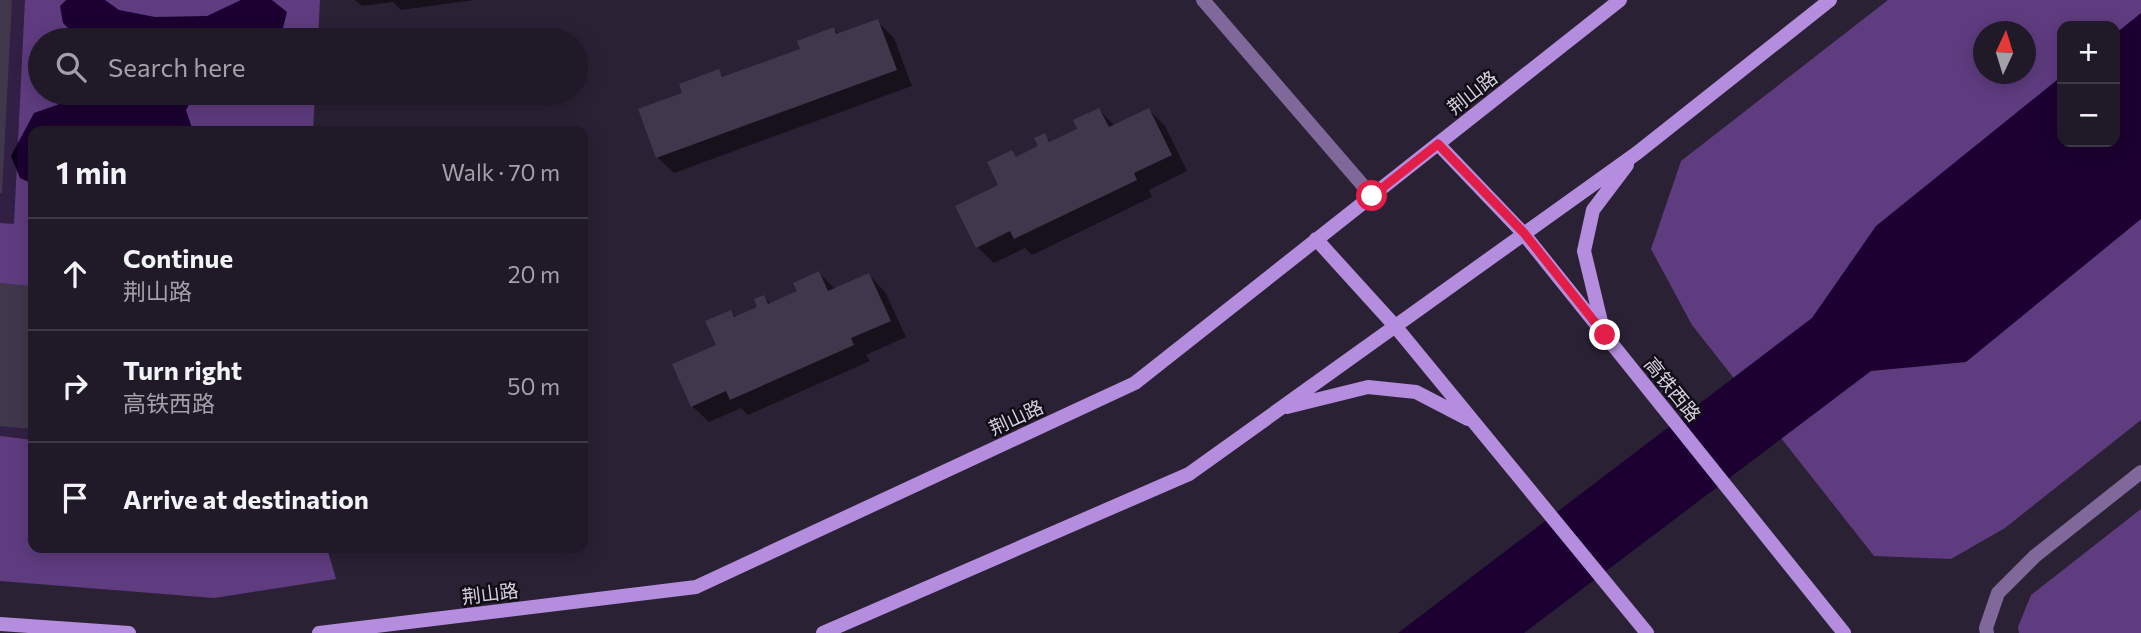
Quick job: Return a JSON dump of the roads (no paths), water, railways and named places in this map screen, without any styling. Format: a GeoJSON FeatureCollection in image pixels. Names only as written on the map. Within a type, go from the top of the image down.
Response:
{"type":"FeatureCollection","features":[{"type":"Feature","properties":{"kind":"main road","name":"荆山路"},"geometry":{"type":"LineString","coordinates":[[319,633],[696,587],[1135,383],[1620,0]]}},
{"type":"Feature","properties":{"kind":"main road"},"geometry":{"type":"LineString","coordinates":[[823,633],[1189,474],[1636,153],[1830,0]]}},
{"type":"Feature","properties":{"kind":"main road","name":"高铁西路"},"geometry":{"type":"LineString","coordinates":[[1438,144],[1524,233],[1844,633]]}},
{"type":"Feature","properties":{"kind":"main road"},"geometry":{"type":"LineString","coordinates":[[1605,335],[1584,251],[1593,210],[1636,153]]}},
{"type":"Feature","properties":{"kind":"main road"},"geometry":{"type":"LineString","coordinates":[[1316,239],[1395,326],[1647,633]]}},
{"type":"Feature","properties":{"kind":"main road"},"geometry":{"type":"LineString","coordinates":[[1279,409],[1368,387],[1416,392],[1474,423]]}},
{"type":"Feature","properties":{"kind":"main road"},"geometry":{"type":"LineString","coordinates":[[0,624],[129,633]]}},
{"type":"Feature","properties":{"kind":"street"},"geometry":{"type":"LineString","coordinates":[[1203,0],[1372,196]]}},
{"type":"Feature","properties":{"kind":"street"},"geometry":{"type":"LineString","coordinates":[[1987,633],[1986,628],[1998,593],[2035,556],[2141,472]]}}]}
